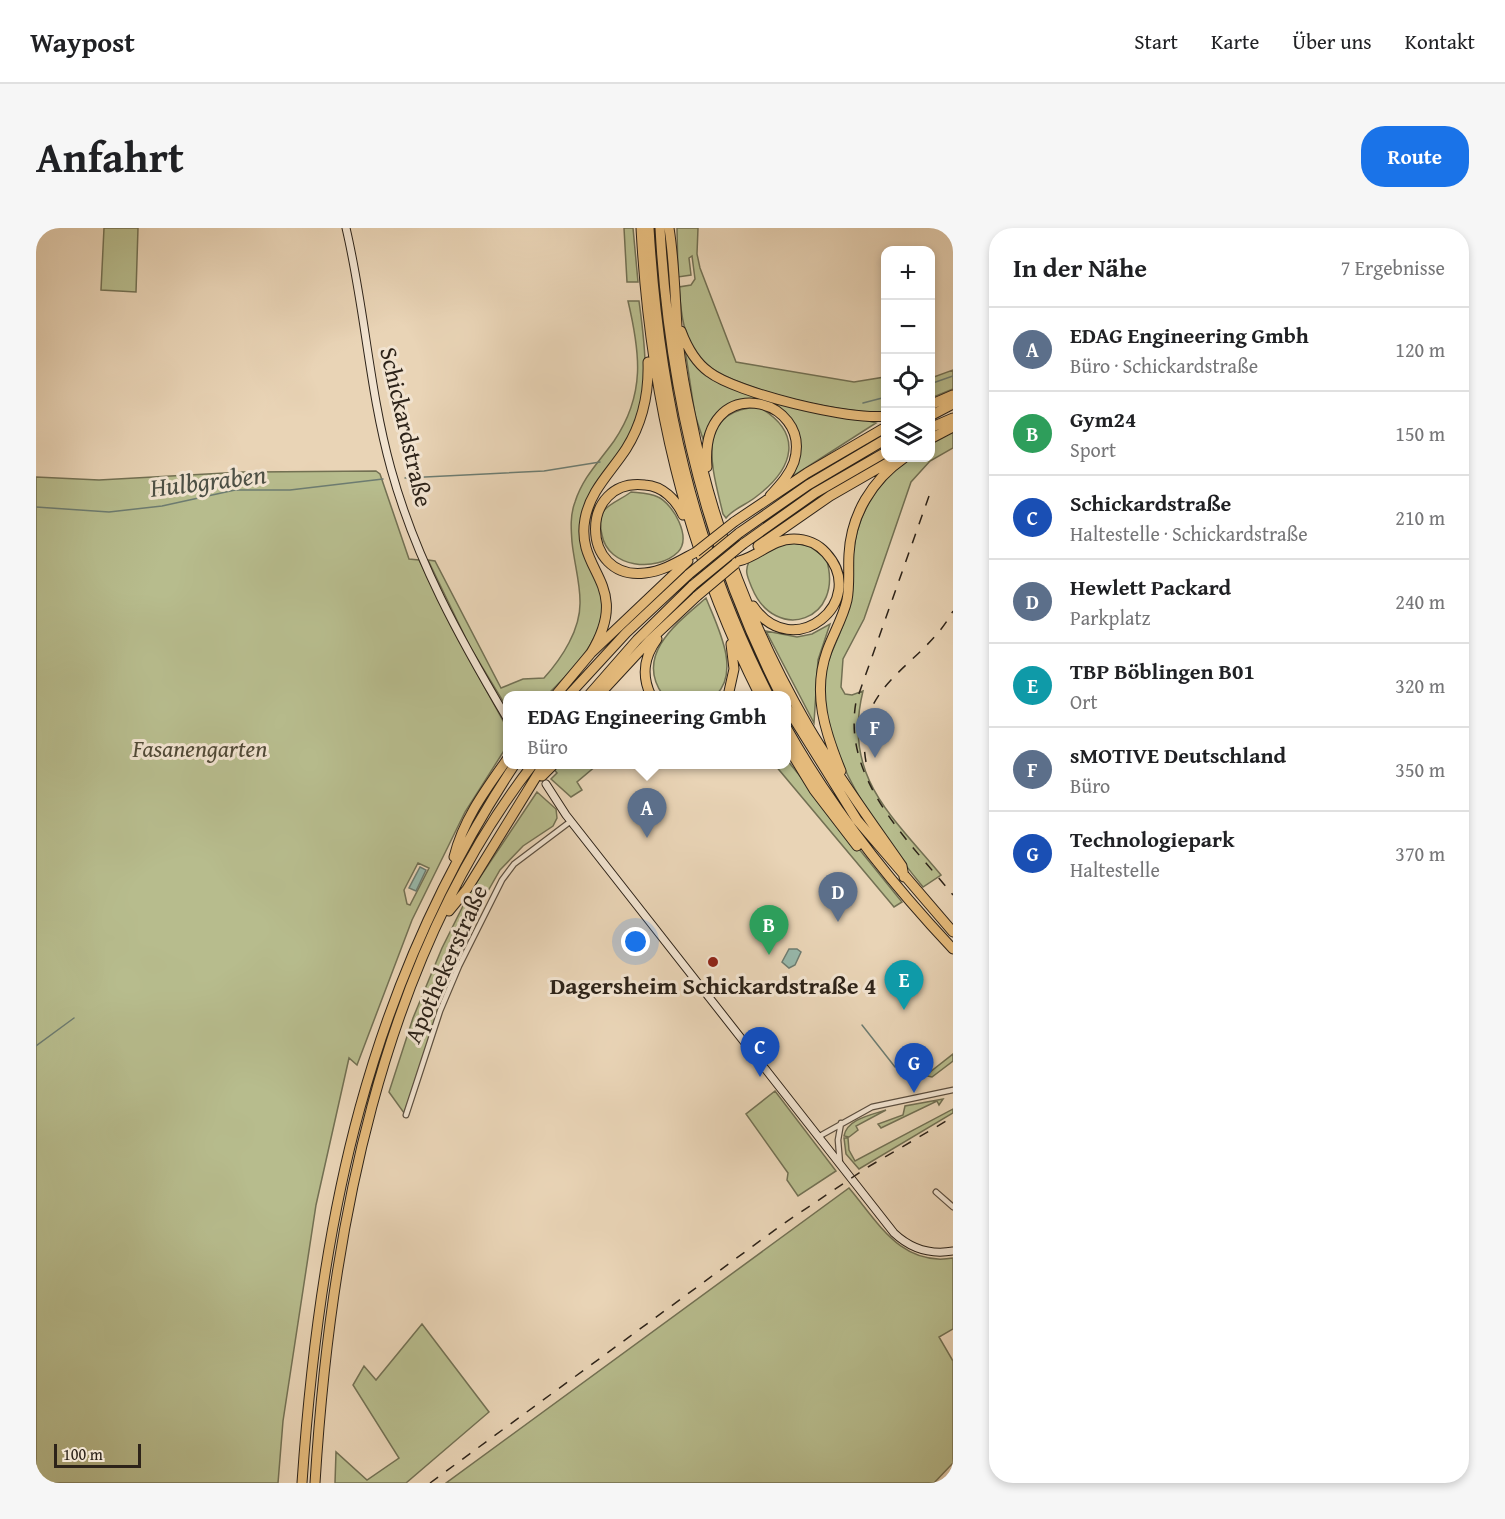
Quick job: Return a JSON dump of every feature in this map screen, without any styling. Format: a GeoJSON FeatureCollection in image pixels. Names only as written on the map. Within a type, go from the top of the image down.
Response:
{"type":"FeatureCollection","features":[{"type":"Feature","properties":{"kind":"highway"},"geometry":{"type":"LineString","coordinates":[[640,228],[648,326],[663,420],[693,536],[730,635],[758,691]]}},
{"type":"Feature","properties":{"kind":"highway"},"geometry":{"type":"LineString","coordinates":[[649,228],[661,356],[685,477],[721,588],[767,691]]}},
{"type":"Feature","properties":{"kind":"highway"},"geometry":{"type":"LineString","coordinates":[[660,228],[669,341],[693,464],[730,584],[779,691]]}},
{"type":"Feature","properties":{"kind":"highway"},"geometry":{"type":"LineString","coordinates":[[670,230],[684,380],[707,484],[745,596],[789,691]]}},
{"type":"Feature","properties":{"kind":"highway"},"geometry":{"type":"LineString","coordinates":[[677,320],[684,340],[698,363],[710,374],[728,383],[838,412],[867,417],[881,416]]}},
{"type":"Feature","properties":{"kind":"highway"},"geometry":{"type":"LineString","coordinates":[[591,653],[605,624],[606,598],[602,579],[587,549],[585,519],[595,491],[630,441],[643,410],[648,385],[648,326]]}},
{"type":"Feature","properties":{"kind":"highway"},"geometry":{"type":"LineString","coordinates":[[935,403],[953,395]]}},
{"type":"Feature","properties":{"kind":"highway"},"geometry":{"type":"LineString","coordinates":[[707,484],[706,446],[712,425],[729,408],[748,403],[759,404],[775,410],[786,419],[795,441],[792,468],[771,496]]}},
{"type":"Feature","properties":{"kind":"highway"},"geometry":{"type":"LineString","coordinates":[[935,413],[953,404]]}},
{"type":"Feature","properties":{"kind":"highway"},"geometry":{"type":"LineString","coordinates":[[935,426],[953,418]]}},
{"type":"Feature","properties":{"kind":"highway"},"geometry":{"type":"LineString","coordinates":[[935,436],[953,427]]}},
{"type":"Feature","properties":{"kind":"highway"},"geometry":{"type":"LineString","coordinates":[[559,691],[591,653],[684,561],[771,496],[881,429]]}},
{"type":"Feature","properties":{"kind":"highway"},"geometry":{"type":"LineString","coordinates":[[573,691],[615,644],[689,574],[739,533],[808,485],[881,441]]}},
{"type":"Feature","properties":{"kind":"highway"},"geometry":{"type":"LineString","coordinates":[[592,691],[637,640],[693,585],[743,544],[815,493],[881,454]]}},
{"type":"Feature","properties":{"kind":"highway"},"geometry":{"type":"LineString","coordinates":[[603,691],[670,621],[742,559],[812,508],[889,462]]}},
{"type":"Feature","properties":{"kind":"highway"},"geometry":{"type":"LineString","coordinates":[[845,782],[822,718],[820,688],[823,662],[846,601],[849,548],[857,516],[874,486],[900,462]]}},
{"type":"Feature","properties":{"kind":"highway"},"geometry":{"type":"LineString","coordinates":[[684,561],[645,573],[629,573],[615,567],[604,557],[596,543],[594,527],[598,510],[608,497],[620,489],[638,484],[654,486],[677,504],[693,536]]}},
{"type":"Feature","properties":{"kind":"highway"},"geometry":{"type":"LineString","coordinates":[[742,559],[776,542],[805,540],[819,546],[832,560],[839,588],[836,601],[824,618],[810,627],[796,630],[781,629],[767,622],[745,596]]}},
{"type":"Feature","properties":{"kind":"highway"},"geometry":{"type":"LineString","coordinates":[[649,691],[645,679],[646,662],[653,644],[670,621]]}},
{"type":"Feature","properties":{"kind":"highway"},"geometry":{"type":"LineString","coordinates":[[729,691],[734,669],[730,635]]}},
{"type":"Feature","properties":{"kind":"highway"},"geometry":{"type":"LineString","coordinates":[[791,694],[845,782],[902,866],[904,878]]}},
{"type":"Feature","properties":{"kind":"highway"},"geometry":{"type":"LineString","coordinates":[[791,714],[857,820],[904,878],[953,932]]}},
{"type":"Feature","properties":{"kind":"highway"},"geometry":{"type":"LineString","coordinates":[[791,735],[849,827],[889,878]]}},
{"type":"Feature","properties":{"kind":"highway"},"geometry":{"type":"LineString","coordinates":[[791,753],[804,776],[840,826],[953,949]]}},
{"type":"Feature","properties":{"kind":"highway"},"geometry":{"type":"LineString","coordinates":[[791,763],[804,776]]}},
{"type":"Feature","properties":{"kind":"highway"},"geometry":{"type":"LineString","coordinates":[[451,871],[458,837],[503,764]]}},
{"type":"Feature","properties":{"kind":"highway"},"geometry":{"type":"LineString","coordinates":[[302,1483],[309,1394],[322,1285],[352,1132],[369,1072],[393,999],[420,934],[451,871],[514,769]]}},
{"type":"Feature","properties":{"kind":"highway"},"geometry":{"type":"LineString","coordinates":[[315,1483],[331,1316],[357,1169],[395,1034],[442,918],[486,836],[530,769]]}},
{"type":"Feature","properties":{"kind":"highway"},"geometry":{"type":"LineString","coordinates":[[442,918],[467,889],[542,769]]}},
{"type":"Feature","properties":{"kind":"highway"},"geometry":{"type":"LineString","coordinates":[[528,791],[550,769]]}},
{"type":"Feature","properties":{"kind":"street","name":"Schickardstraße"},"geometry":{"type":"LineString","coordinates":[[346,228],[381,425],[405,513],[446,611],[503,713]]}},
{"type":"Feature","properties":{"kind":"street"},"geometry":{"type":"LineString","coordinates":[[546,784],[571,821],[902,1241],[922,1250],[953,1251]]}},
{"type":"Feature","properties":{"kind":"street","name":"Apothekerstraße"},"geometry":{"type":"LineString","coordinates":[[406,1115],[440,1011],[459,966],[502,880],[514,864],[571,821]]}},
{"type":"Feature","properties":{"kind":"street"},"geometry":{"type":"LineString","coordinates":[[818,1137],[841,1122],[872,1107],[953,1090]]}},
{"type":"Feature","properties":{"kind":"street"},"geometry":{"type":"LineString","coordinates":[[840,1164],[838,1140],[841,1122]]}},
{"type":"Feature","properties":{"kind":"street"},"geometry":{"type":"LineString","coordinates":[[936,1192],[953,1207]]}},
{"type":"Feature","properties":{"kind":"green space"},"geometry":{"type":"Polygon","coordinates":[[[104,228],[138,228],[136,292],[101,290],[104,228]]]}},
{"type":"Feature","properties":{"kind":"green space"},"geometry":{"type":"Polygon","coordinates":[[[624,228],[633,228],[638,282],[627,282],[624,228]]]}},
{"type":"Feature","properties":{"kind":"green space"},"geometry":{"type":"Polygon","coordinates":[[[677,228],[698,228],[697,254],[700,268],[736,362],[854,382],[881,378],[881,412],[817,405],[761,390],[715,371],[702,360],[691,344],[682,316],[679,287],[691,285],[695,279],[692,256],[689,258],[691,275],[678,277],[677,228]]]}},
{"type":"Feature","properties":{"kind":"green space"},"geometry":{"type":"Polygon","coordinates":[[[628,301],[639,301],[645,351],[642,399],[631,432],[591,492],[581,518],[580,533],[601,585],[602,617],[597,632],[580,660],[551,691],[503,691],[503,701],[470,647],[428,560],[435,561],[501,688],[523,679],[544,678],[569,642],[577,622],[580,601],[571,532],[573,507],[587,477],[624,424],[631,406],[636,389],[637,372],[635,338],[628,301]]]}},
{"type":"Feature","properties":{"kind":"green space"},"geometry":{"type":"Polygon","coordinates":[[[685,349],[719,381],[876,423],[787,480],[797,463],[800,443],[797,429],[788,416],[776,407],[762,401],[747,400],[732,403],[715,415],[703,439],[695,415],[685,349]]]}},
{"type":"Feature","properties":{"kind":"green space"},"geometry":{"type":"Polygon","coordinates":[[[953,370],[953,389],[935,396],[935,377],[953,370]]]}},
{"type":"Feature","properties":{"kind":"green space"},"geometry":{"type":"Polygon","coordinates":[[[759,407],[783,428],[788,439],[789,451],[786,462],[770,485],[726,518],[723,514],[712,462],[712,445],[716,431],[724,419],[738,411],[759,407]]]}},
{"type":"Feature","properties":{"kind":"green space"},"geometry":{"type":"Polygon","coordinates":[[[953,431],[953,448],[935,458],[935,441],[953,431]]]}},
{"type":"Feature","properties":{"kind":"green space"},"geometry":{"type":"Polygon","coordinates":[[[903,462],[929,462],[911,482],[864,619],[843,659],[841,687],[845,694],[852,695],[863,691],[858,721],[859,747],[865,771],[875,792],[889,813],[941,875],[923,887],[889,843],[855,789],[830,732],[824,704],[824,678],[846,613],[858,528],[874,495],[903,462]]]}},
{"type":"Feature","properties":{"kind":"green space","name":"Fasanengarten"},"geometry":{"type":"Polygon","coordinates":[[[376,471],[380,474],[409,559],[419,560],[452,628],[503,721],[503,752],[465,812],[412,920],[357,1065],[349,1058],[316,1205],[283,1421],[278,1483],[36,1483],[36,477],[99,480],[243,472],[376,471]],[[418,863],[404,890],[407,904],[410,905],[429,868],[418,863]]]}},
{"type":"Feature","properties":{"kind":"green space"},"geometry":{"type":"Polygon","coordinates":[[[631,492],[658,497],[675,514],[682,530],[682,546],[669,559],[646,565],[634,564],[613,555],[606,546],[600,525],[603,512],[631,492]]]}},
{"type":"Feature","properties":{"kind":"green space"},"geometry":{"type":"Polygon","coordinates":[[[794,543],[809,546],[826,558],[830,580],[826,597],[817,610],[805,618],[791,620],[776,616],[763,605],[752,588],[747,568],[749,562],[780,545],[794,543]]]}},
{"type":"Feature","properties":{"kind":"green space"},"geometry":{"type":"Polygon","coordinates":[[[706,598],[721,634],[727,661],[727,673],[719,691],[661,691],[655,680],[653,666],[656,653],[672,629],[706,598]]]}},
{"type":"Feature","properties":{"kind":"green space"},"geometry":{"type":"Polygon","coordinates":[[[830,624],[818,660],[814,723],[766,631],[797,637],[812,634],[830,624]]]}},
{"type":"Feature","properties":{"kind":"green space"},"geometry":{"type":"Polygon","coordinates":[[[791,765],[902,902],[894,907],[778,769],[791,769],[791,765]]]}},
{"type":"Feature","properties":{"kind":"green space"},"geometry":{"type":"Polygon","coordinates":[[[554,769],[592,769],[577,782],[582,790],[571,797],[551,779],[557,773],[554,769]]]}},
{"type":"Feature","properties":{"kind":"green space"},"geometry":{"type":"Polygon","coordinates":[[[537,792],[556,809],[557,818],[553,826],[523,846],[500,870],[480,905],[449,984],[404,1113],[389,1092],[413,1018],[442,948],[470,892],[537,792]]]}},
{"type":"Feature","properties":{"kind":"green space"},"geometry":{"type":"Polygon","coordinates":[[[953,1054],[953,1061],[932,1077],[923,1075],[914,1062],[916,1057],[930,1072],[953,1054]]]}},
{"type":"Feature","properties":{"kind":"green space"},"geometry":{"type":"Polygon","coordinates":[[[775,1091],[836,1171],[798,1196],[787,1180],[788,1173],[746,1114],[775,1091]]]}},
{"type":"Feature","properties":{"kind":"green space"},"geometry":{"type":"Polygon","coordinates":[[[943,1099],[939,1105],[937,1101],[881,1128],[878,1124],[903,1115],[905,1106],[943,1099]]]}},
{"type":"Feature","properties":{"kind":"green space"},"geometry":{"type":"Polygon","coordinates":[[[953,1109],[953,1113],[859,1169],[846,1154],[844,1138],[848,1138],[849,1150],[855,1161],[953,1109]]]}},
{"type":"Feature","properties":{"kind":"green space"},"geometry":{"type":"Polygon","coordinates":[[[886,1110],[856,1126],[858,1130],[849,1137],[844,1136],[850,1125],[886,1110]]]}},
{"type":"Feature","properties":{"kind":"green space"},"geometry":{"type":"Polygon","coordinates":[[[849,1188],[892,1239],[905,1249],[919,1256],[935,1259],[953,1258],[953,1329],[939,1337],[953,1361],[953,1463],[934,1483],[446,1483],[849,1188]]]}},
{"type":"Feature","properties":{"kind":"green space"},"geometry":{"type":"Polygon","coordinates":[[[422,1324],[489,1412],[406,1483],[335,1483],[336,1452],[367,1480],[399,1458],[353,1385],[364,1366],[376,1380],[422,1324]]]}},
{"type":"Feature","properties":{"kind":"shaded area"},"geometry":{"type":"Polygon","coordinates":[[[420,867],[426,870],[416,891],[409,888],[420,867]]]}},
{"type":"Feature","properties":{"kind":"shaded area"},"geometry":{"type":"Polygon","coordinates":[[[789,949],[797,949],[801,952],[795,965],[789,968],[782,962],[789,949]]]}},
{"type":"Feature","properties":{"kind":"waterway","name":"Hulbgraben"},"geometry":{"type":"LineString","coordinates":[[935,382],[953,376]]}},
{"type":"Feature","properties":{"kind":"waterway","name":"Hulbgraben"},"geometry":{"type":"LineString","coordinates":[[863,403],[881,398]]}},
{"type":"Feature","properties":{"kind":"waterway","name":"Hulbgraben"},"geometry":{"type":"LineString","coordinates":[[405,478],[544,471],[600,462]]}},
{"type":"Feature","properties":{"kind":"waterway","name":"Hulbgraben"},"geometry":{"type":"LineString","coordinates":[[36,507],[109,512],[162,506],[235,490],[290,490],[383,479]]}},
{"type":"Feature","properties":{"kind":"waterway"},"geometry":{"type":"LineString","coordinates":[[36,1046],[74,1018]]}},
{"type":"Feature","properties":{"kind":"waterway"},"geometry":{"type":"LineString","coordinates":[[862,1025],[895,1067]]}},
{"type":"Feature","properties":{"kind":"railway"},"geometry":{"type":"LineString","coordinates":[[929,496],[856,702],[854,730],[859,757],[869,783],[883,807],[899,831],[953,895]]}},
{"type":"Feature","properties":{"kind":"railway"},"geometry":{"type":"LineString","coordinates":[[866,762],[864,735],[869,713],[879,694],[925,647],[953,611]]}},
{"type":"Feature","properties":{"kind":"railway"},"geometry":{"type":"LineString","coordinates":[[430,1483],[783,1224],[868,1167],[953,1117]]}},
{"type":"Feature","properties":{"kind":"place","name":"sMOTIVE Deutschland"},"geometry":{"type":"Point","coordinates":[875,758]}},
{"type":"Feature","properties":{"kind":"place","name":"EDAG Engineering Gmbh"},"geometry":{"type":"Point","coordinates":[647,838]}},
{"type":"Feature","properties":{"kind":"place","name":"Hewlett Packard"},"geometry":{"type":"Point","coordinates":[838,922]}},
{"type":"Feature","properties":{"kind":"place","name":"Gym24"},"geometry":{"type":"Point","coordinates":[769,955]}},
{"type":"Feature","properties":{"kind":"place","name":"Dagersheim Schickardstraße 4"},"geometry":{"type":"Point","coordinates":[713,962]}},
{"type":"Feature","properties":{"kind":"place","name":"TBP Böblingen B01"},"geometry":{"type":"Point","coordinates":[904,1010]}},
{"type":"Feature","properties":{"kind":"place","name":"Schickardstraße"},"geometry":{"type":"Point","coordinates":[760,1077]}},
{"type":"Feature","properties":{"kind":"place","name":"Technologiepark"},"geometry":{"type":"Point","coordinates":[914,1093]}}]}
